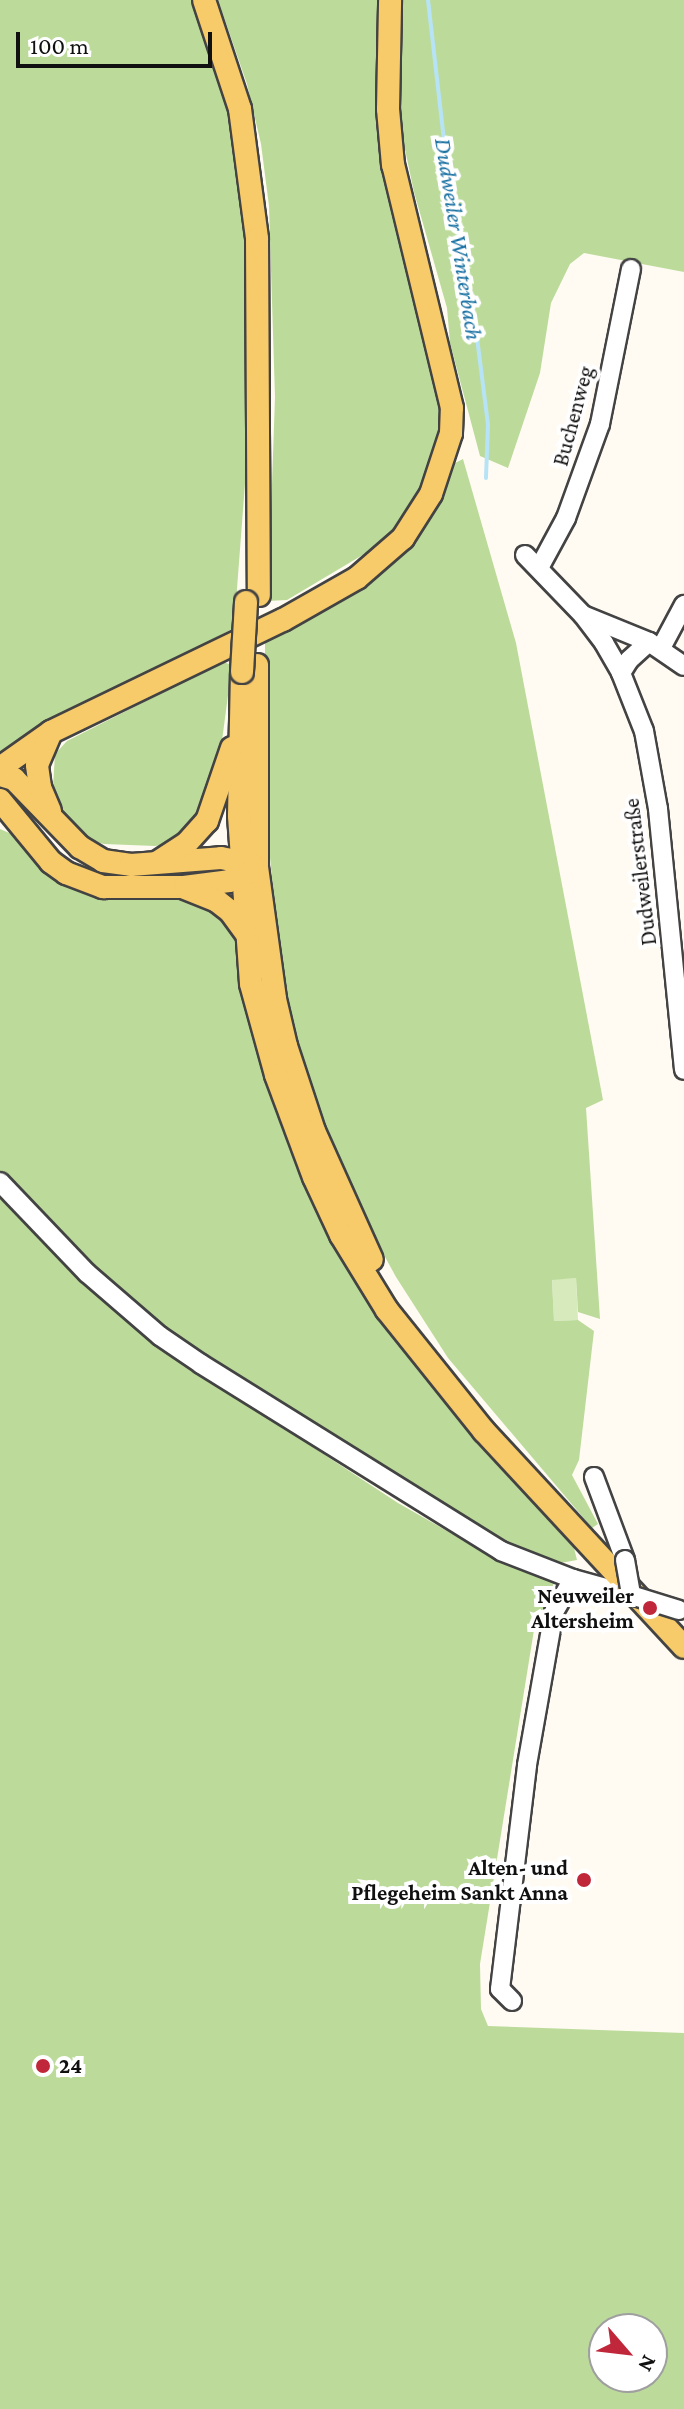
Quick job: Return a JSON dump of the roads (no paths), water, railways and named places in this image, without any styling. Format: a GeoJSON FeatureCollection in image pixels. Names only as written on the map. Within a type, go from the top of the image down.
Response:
{"type":"FeatureCollection","features":[{"type":"Feature","properties":{"kind":"main road"},"geometry":{"type":"LineString","coordinates":[[204,0],[231,73],[248,160],[257,239],[259,388],[246,933],[251,984],[263,1033],[314,1177],[364,1276],[453,1394],[533,1486],[684,1647]]}},
{"type":"Feature","properties":{"kind":"main road"},"geometry":{"type":"LineString","coordinates":[[0,768],[51,732],[283,620],[357,578],[403,538],[431,494],[451,433],[452,408],[393,165],[388,109],[390,0]]}},
{"type":"Feature","properties":{"kind":"main road"},"geometry":{"type":"LineString","coordinates":[[154,864],[186,844],[207,821],[230,759],[250,668]]}},
{"type":"Feature","properties":{"kind":"main road"},"geometry":{"type":"LineString","coordinates":[[241,700],[246,868],[286,1046],[314,1131],[369,1255],[453,1394]]}},
{"type":"Feature","properties":{"kind":"main road"},"geometry":{"type":"LineString","coordinates":[[51,732],[39,759],[37,774],[56,822]]}},
{"type":"Feature","properties":{"kind":"main road"},"geometry":{"type":"LineString","coordinates":[[0,775],[14,779],[80,847],[103,861],[246,868]]}},
{"type":"Feature","properties":{"kind":"main road"},"geometry":{"type":"LineString","coordinates":[[0,800],[51,862],[84,881],[122,889],[184,887],[246,868]]}},
{"type":"Feature","properties":{"kind":"main road"},"geometry":{"type":"LineString","coordinates":[[0,822],[23,830]]}},
{"type":"Feature","properties":{"kind":"main road"},"geometry":{"type":"LineString","coordinates":[[184,887],[217,901],[230,911],[246,933]]}},
{"type":"Feature","properties":{"kind":"street","name":"Buchenweg"},"geometry":{"type":"LineString","coordinates":[[539,568],[566,518],[596,435],[631,269]]}},
{"type":"Feature","properties":{"kind":"street","name":"Dudweilerstraße"},"geometry":{"type":"LineString","coordinates":[[525,555],[583,615],[621,673],[644,731],[658,809],[684,1070]]}},
{"type":"Feature","properties":{"kind":"street"},"geometry":{"type":"LineString","coordinates":[[621,673],[629,660],[655,645],[684,605]]}},
{"type":"Feature","properties":{"kind":"street"},"geometry":{"type":"LineString","coordinates":[[583,615],[655,645],[684,666]]}},
{"type":"Feature","properties":{"kind":"street"},"geometry":{"type":"LineString","coordinates":[[0,1182],[87,1273],[160,1336],[501,1551],[573,1579],[682,1610]]}},
{"type":"Feature","properties":{"kind":"street"},"geometry":{"type":"LineString","coordinates":[[594,1477],[625,1560],[631,1595]]}},
{"type":"Feature","properties":{"kind":"street"},"geometry":{"type":"LineString","coordinates":[[512,2001],[500,1989],[527,1765],[554,1612],[573,1579]]}},
{"type":"Feature","properties":{"kind":"waterway","name":"Dudweiler Winterbach"},"geometry":{"type":"LineString","coordinates":[[428,0],[450,192],[473,306],[488,425],[486,478]]}},
{"type":"Feature","properties":{"kind":"place","name":"Neuweiler Altersheim"},"geometry":{"type":"Point","coordinates":[650,1608]}},
{"type":"Feature","properties":{"kind":"place","name":"Alten- und Pflegeheim Sankt Anna"},"geometry":{"type":"Point","coordinates":[584,1880]}},
{"type":"Feature","properties":{"kind":"place","name":"24"},"geometry":{"type":"Point","coordinates":[43,2066]}}]}
